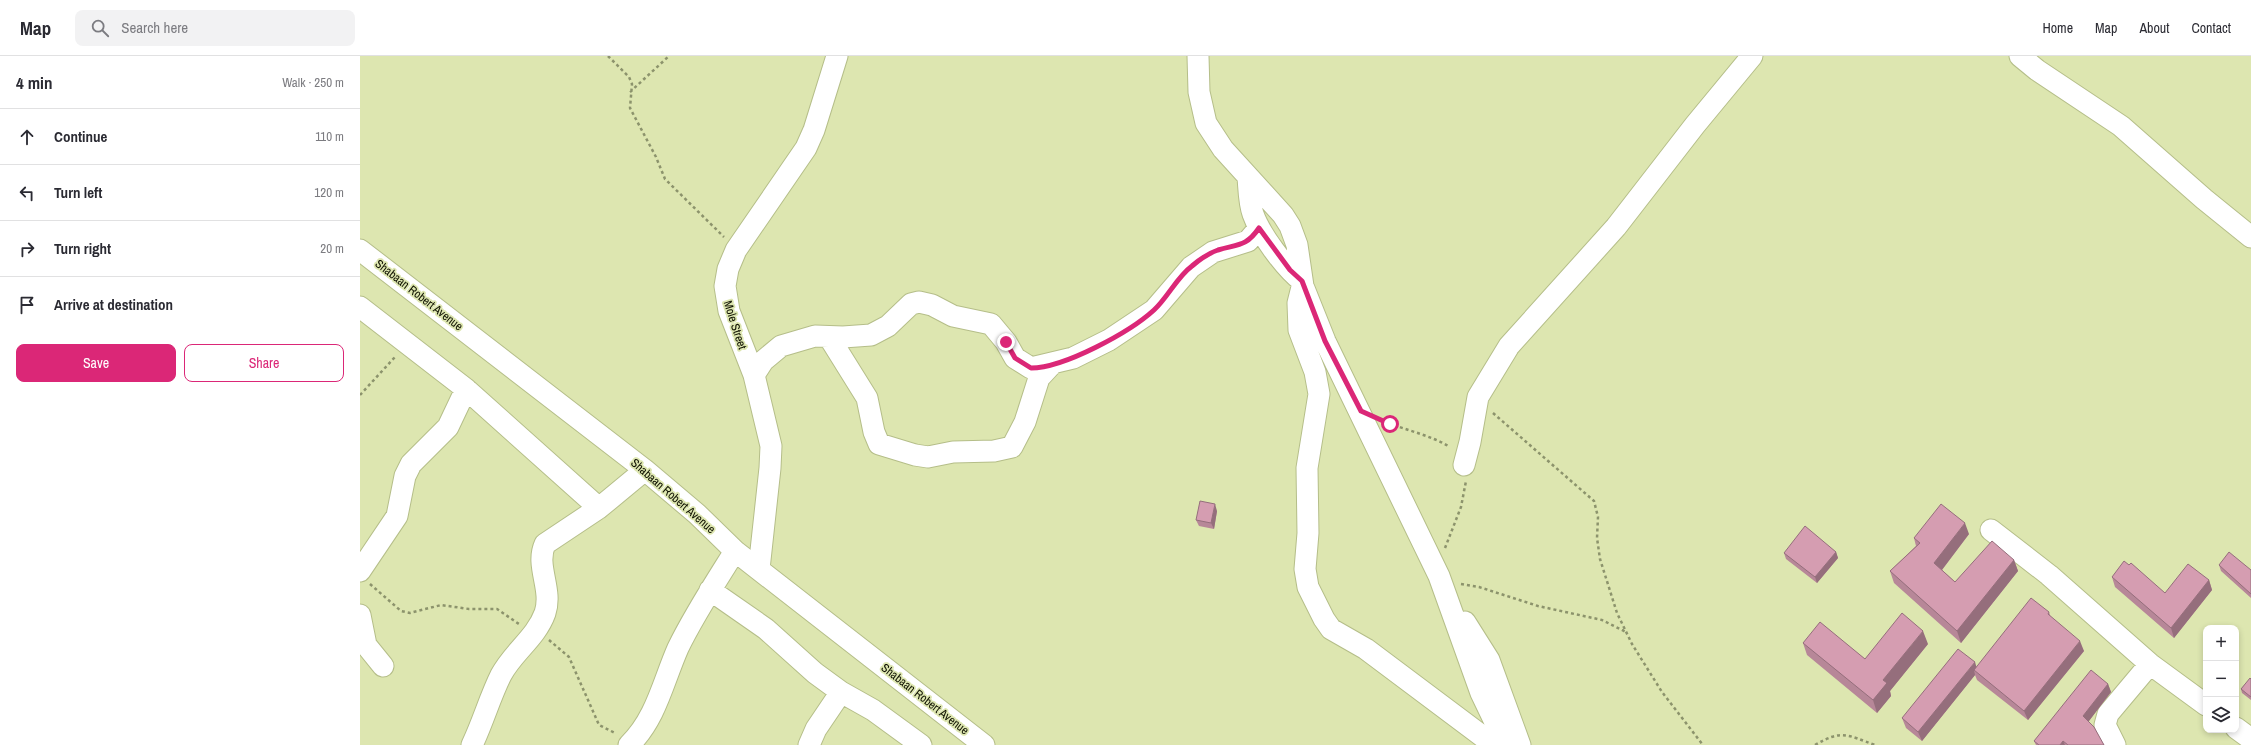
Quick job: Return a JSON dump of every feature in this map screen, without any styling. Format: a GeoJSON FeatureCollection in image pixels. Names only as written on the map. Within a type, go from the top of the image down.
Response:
{"type":"FeatureCollection","features":[{"type":"Feature","properties":{"kind":"street","name":"Mole Street"},"geometry":{"type":"LineString","coordinates":[[759,569],[771,446],[754,375],[742,348],[726,300],[725,286],[728,269],[736,250],[806,148],[814,130],[837,56]]}},
{"type":"Feature","properties":{"kind":"street"},"geometry":{"type":"LineString","coordinates":[[1198,56],[1199,92],[1206,123],[1223,149],[1283,215],[1290,226],[1297,245],[1302,284],[1328,348],[1361,411],[1442,584],[1481,693],[1506,745]]}},
{"type":"Feature","properties":{"kind":"street"},"geometry":{"type":"LineString","coordinates":[[1464,465],[1470,442],[1478,396],[1509,346],[1616,227],[1695,125],[1752,56]]}},
{"type":"Feature","properties":{"kind":"street"},"geometry":{"type":"LineString","coordinates":[[2020,56],[2037,70],[2120,126],[2204,199],[2251,237]]}},
{"type":"Feature","properties":{"kind":"street"},"geometry":{"type":"LineString","coordinates":[[1248,177],[1252,209],[1259,228],[1302,284]]}},
{"type":"Feature","properties":{"kind":"street"},"geometry":{"type":"LineString","coordinates":[[754,375],[763,361],[781,346],[807,338],[862,337],[877,333],[888,326],[912,304],[924,303],[953,316],[991,324],[1006,342],[1015,358],[1025,366],[1034,368],[1073,358],[1109,340],[1154,310],[1190,266],[1213,252],[1248,241],[1259,228]]}},
{"type":"Feature","properties":{"kind":"street","name":"Shabaan Robert Avenue"},"geometry":{"type":"LineString","coordinates":[[360,250],[645,470],[697,514],[735,551],[984,745]]}},
{"type":"Feature","properties":{"kind":"street"},"geometry":{"type":"LineString","coordinates":[[1302,284],[1298,303],[1299,330],[1315,372],[1319,394],[1307,468],[1308,533],[1305,569],[1308,587],[1324,620],[1331,628],[1366,649],[1494,745]]}},
{"type":"Feature","properties":{"kind":"street"},"geometry":{"type":"LineString","coordinates":[[360,307],[466,390],[599,508]]}},
{"type":"Feature","properties":{"kind":"street"},"geometry":{"type":"LineString","coordinates":[[829,337],[867,398],[874,432],[880,444],[915,455],[928,457],[953,452],[994,451],[1012,447],[1025,422],[1039,378],[1052,364]]}},
{"type":"Feature","properties":{"kind":"street"},"geometry":{"type":"LineString","coordinates":[[363,576],[396,516],[405,476],[412,464],[448,427],[466,390]]}},
{"type":"Feature","properties":{"kind":"street"},"geometry":{"type":"LineString","coordinates":[[472,745],[501,675],[509,661],[533,635],[545,612],[548,599],[541,552],[545,544],[599,508],[645,470]]}},
{"type":"Feature","properties":{"kind":"street"},"geometry":{"type":"LineString","coordinates":[[1991,530],[2049,576],[2150,664],[2203,703]]}},
{"type":"Feature","properties":{"kind":"street"},"geometry":{"type":"LineString","coordinates":[[632,742],[648,723],[678,648],[710,590],[735,551]]}},
{"type":"Feature","properties":{"kind":"street"},"geometry":{"type":"LineString","coordinates":[[1442,584],[1489,660],[1520,745]]}},
{"type":"Feature","properties":{"kind":"street"},"geometry":{"type":"LineString","coordinates":[[710,590],[766,629],[814,673],[841,692],[873,710],[921,745]]}},
{"type":"Feature","properties":{"kind":"street"},"geometry":{"type":"LineString","coordinates":[[360,615],[366,645],[383,666]]}},
{"type":"Feature","properties":{"kind":"street"},"geometry":{"type":"LineString","coordinates":[[2115,745],[2105,725],[2108,714],[2150,664]]}},
{"type":"Feature","properties":{"kind":"street"},"geometry":{"type":"LineString","coordinates":[[809,745],[816,729],[841,692]]}},
{"type":"Feature","properties":{"kind":"street"},"geometry":{"type":"LineString","coordinates":[[2239,730],[2251,740]]}},
{"type":"Feature","properties":{"kind":"path"},"geometry":{"type":"LineString","coordinates":[[608,56],[629,77],[632,84],[630,93],[630,108],[656,157],[665,179],[736,250]]}},
{"type":"Feature","properties":{"kind":"path"},"geometry":{"type":"LineString","coordinates":[[630,93],[669,56]]}},
{"type":"Feature","properties":{"kind":"path"},"geometry":{"type":"LineString","coordinates":[[360,395],[380,371],[408,344]]}},
{"type":"Feature","properties":{"kind":"path"},"geometry":{"type":"LineString","coordinates":[[1478,396],[1496,417],[1522,437],[1559,472],[1583,490],[1594,501],[1598,517],[1597,538],[1600,559],[1616,613],[1662,692],[1703,745]]}},
{"type":"Feature","properties":{"kind":"path"},"geometry":{"type":"LineString","coordinates":[[1361,411],[1412,433],[1436,439],[1458,454],[1464,465],[1466,477],[1461,507],[1442,584],[1479,586],[1538,606],[1602,620],[1626,632]]}},
{"type":"Feature","properties":{"kind":"path"},"geometry":{"type":"LineString","coordinates":[[363,576],[401,610],[417,613],[441,605],[469,609],[497,609],[533,635],[551,641],[569,657],[599,725],[606,730],[632,742]]}},
{"type":"Feature","properties":{"kind":"path"},"geometry":{"type":"LineString","coordinates":[[1815,745],[1834,735],[1840,734],[1875,745]]}},
{"type":"Feature","properties":{"kind":"building"},"geometry":{"type":"Polygon","coordinates":[[[1200,501],[1215,504],[1211,523],[1196,520],[1200,501]]]}},
{"type":"Feature","properties":{"kind":"building"},"geometry":{"type":"Polygon","coordinates":[[[1941,504],[1965,523],[1934,563],[1955,582],[1992,541],[2014,560],[1957,631],[1890,571],[1920,543],[1914,538],[1941,504]]]}},
{"type":"Feature","properties":{"kind":"building"},"geometry":{"type":"Polygon","coordinates":[[[1805,526],[1836,552],[1815,577],[1784,553],[1805,526]]]}},
{"type":"Feature","properties":{"kind":"building"},"geometry":{"type":"Polygon","coordinates":[[[2229,552],[2251,570],[2251,594],[2219,565],[2229,552]]]}},
{"type":"Feature","properties":{"kind":"building"},"geometry":{"type":"Polygon","coordinates":[[[2124,561],[2129,565],[2131,563],[2165,593],[2188,564],[2209,580],[2171,628],[2112,577],[2124,561]]]}},
{"type":"Feature","properties":{"kind":"building"},"geometry":{"type":"Polygon","coordinates":[[[2031,598],[2049,612],[2048,614],[2080,641],[2024,711],[1974,670],[2031,598]]]}},
{"type":"Feature","properties":{"kind":"building"},"geometry":{"type":"Polygon","coordinates":[[[1902,613],[1923,631],[1883,680],[1887,683],[1873,700],[1803,643],[1820,622],[1865,659],[1902,613]]]}},
{"type":"Feature","properties":{"kind":"building"},"geometry":{"type":"Polygon","coordinates":[[[1958,649],[1975,662],[1918,732],[1902,718],[1958,649]]]}},
{"type":"Feature","properties":{"kind":"building"},"geometry":{"type":"Polygon","coordinates":[[[2091,670],[2108,684],[2083,716],[2094,727],[2104,745],[2068,745],[2063,741],[2060,745],[2039,745],[2034,741],[2091,670]]]}},
{"type":"Feature","properties":{"kind":"building"},"geometry":{"type":"Polygon","coordinates":[[[2250,678],[2251,679],[2251,697],[2241,689],[2250,678]]]}},
{"type":"Feature","properties":{"kind":"route"},"geometry":{"type":"LineString","coordinates":[[1006,342],[1015,358],[1025,366],[1031,368],[1039,368],[1088,352],[1154,310],[1190,266],[1213,252],[1239,246],[1251,239],[1259,228],[1290,270],[1302,281],[1302,286],[1325,341],[1341,375],[1361,411],[1390,424]]}}]}
